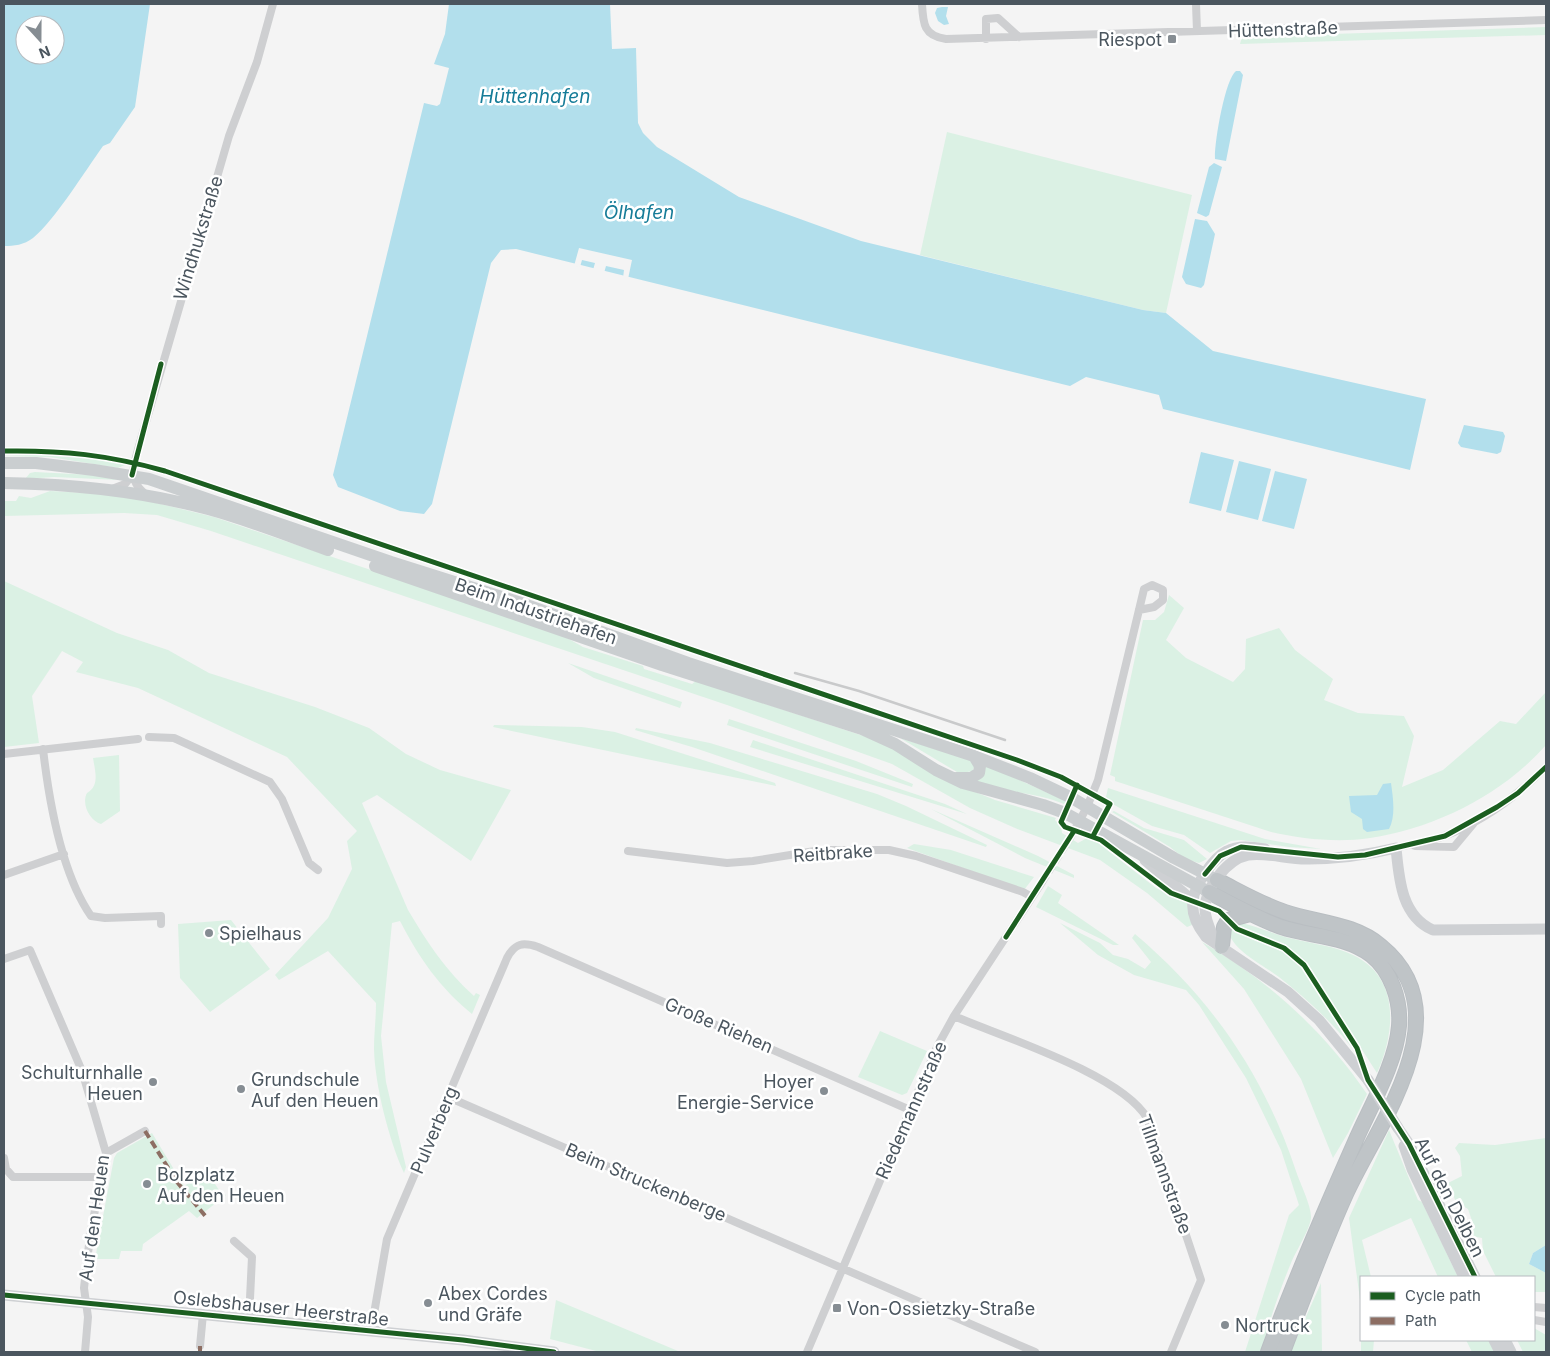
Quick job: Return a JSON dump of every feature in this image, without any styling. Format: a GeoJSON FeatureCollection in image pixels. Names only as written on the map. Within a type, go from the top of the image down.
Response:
{"type":"FeatureCollection","features":[{"type":"Feature","properties":{"kind":"highway"},"geometry":{"type":"LineString","coordinates":[[1211,877],[1272,908],[1346,927],[1372,939],[1399,965],[1410,986],[1413,1000],[1414,1028],[1412,1050],[1402,1085],[1387,1120],[1347,1193],[1284,1352]]}},
{"type":"Feature","properties":{"kind":"highway"},"geometry":{"type":"LineString","coordinates":[[1204,890],[1250,914],[1283,928],[1343,940],[1363,950],[1372,956],[1386,972],[1395,990],[1399,1013],[1396,1045],[1379,1090],[1292,1286],[1268,1352]]}},
{"type":"Feature","properties":{"kind":"highway"},"geometry":{"type":"LineString","coordinates":[[1219,944],[1226,922],[1235,917],[1250,914]]}},
{"type":"Feature","properties":{"kind":"main road","name":"Beim Industriehafen"},"geometry":{"type":"LineString","coordinates":[[4,463],[36,463],[132,475],[182,489],[382,559],[518,602],[669,656],[974,756],[1030,778],[1087,807],[1211,877]]}},
{"type":"Feature","properties":{"kind":"main road"},"geometry":{"type":"LineString","coordinates":[[19,483],[22,474],[36,463]]}},
{"type":"Feature","properties":{"kind":"main road","name":"Beim Industriehafen"},"geometry":{"type":"LineString","coordinates":[[4,483],[112,489],[146,494],[209,509],[662,665],[862,729],[895,744],[952,778],[989,792],[1043,805],[1080,820],[1144,858],[1204,890]]}},
{"type":"Feature","properties":{"kind":"main road"},"geometry":{"type":"LineString","coordinates":[[952,778],[969,778],[976,775],[980,768],[974,756]]}},
{"type":"Feature","properties":{"kind":"main road"},"geometry":{"type":"LineString","coordinates":[[1144,858],[1193,901],[1204,890],[1211,877],[1229,864],[1247,856],[1309,859],[1365,855],[1396,848],[1400,882],[1404,896],[1415,916],[1422,924],[1433,930],[1546,929]]}},
{"type":"Feature","properties":{"kind":"main road"},"geometry":{"type":"LineString","coordinates":[[1204,890],[1205,910],[1219,944]]}},
{"type":"Feature","properties":{"kind":"main road","name":"Auf den Delben"},"geometry":{"type":"LineString","coordinates":[[1193,901],[1194,916],[1206,937],[1288,992],[1319,1020],[1368,1080],[1409,1144],[1475,1276]]}},
{"type":"Feature","properties":{"kind":"main road","name":"Auf den Delben"},"geometry":{"type":"LineString","coordinates":[[1398,1128],[1412,1169],[1464,1276]]}},
{"type":"Feature","properties":{"kind":"main road","name":"Oslebshauser Heerstraße"},"geometry":{"type":"LineString","coordinates":[[4,1295],[371,1331],[554,1352]]}},
{"type":"Feature","properties":{"kind":"street","name":"Windhukstraße"},"geometry":{"type":"LineString","coordinates":[[132,475],[189,268],[230,132],[257,62],[273,4]]}},
{"type":"Feature","properties":{"kind":"street","name":"Hüttenstraße"},"geometry":{"type":"LineString","coordinates":[[922,4],[925,26],[934,37],[986,39],[1546,20]]}},
{"type":"Feature","properties":{"kind":"street"},"geometry":{"type":"LineString","coordinates":[[1196,4],[1197,31]]}},
{"type":"Feature","properties":{"kind":"street"},"geometry":{"type":"LineString","coordinates":[[986,39],[986,18],[994,17],[998,18],[1019,37]]}},
{"type":"Feature","properties":{"kind":"street"},"geometry":{"type":"LineString","coordinates":[[112,489],[125,484],[132,475]]}},
{"type":"Feature","properties":{"kind":"street"},"geometry":{"type":"LineString","coordinates":[[132,475],[135,486],[146,494]]}},
{"type":"Feature","properties":{"kind":"street"},"geometry":{"type":"LineString","coordinates":[[1071,836],[1087,807],[1098,780],[1139,610]]}},
{"type":"Feature","properties":{"kind":"street"},"geometry":{"type":"LineString","coordinates":[[149,737],[174,738],[270,782],[282,798],[309,863],[318,870]]}},
{"type":"Feature","properties":{"kind":"street"},"geometry":{"type":"LineString","coordinates":[[4,754],[138,739]]}},
{"type":"Feature","properties":{"kind":"street"},"geometry":{"type":"LineString","coordinates":[[43,749],[49,796],[64,854],[82,904],[91,916],[105,918],[161,916],[161,924]]}},
{"type":"Feature","properties":{"kind":"street"},"geometry":{"type":"LineString","coordinates":[[1396,848],[1444,836],[1476,820],[1518,793],[1546,767]]}},
{"type":"Feature","properties":{"kind":"street"},"geometry":{"type":"LineString","coordinates":[[1396,848],[1423,846],[1436,848],[1454,847],[1476,820]]}},
{"type":"Feature","properties":{"kind":"street","name":"Reitbrake"},"geometry":{"type":"LineString","coordinates":[[628,851],[727,863],[753,862],[821,850],[888,850],[916,856],[1023,892],[1032,897]]}},
{"type":"Feature","properties":{"kind":"street"},"geometry":{"type":"LineString","coordinates":[[4,875],[64,854]]}},
{"type":"Feature","properties":{"kind":"street","name":"Riedemannstraße"},"geometry":{"type":"LineString","coordinates":[[807,1352],[910,1110],[954,1016],[1042,882]]}},
{"type":"Feature","properties":{"kind":"street","name":"Pulverberg"},"geometry":{"type":"LineString","coordinates":[[371,1331],[387,1239],[507,958],[512,949],[526,943]]}},
{"type":"Feature","properties":{"kind":"street","name":"Große Riehen"},"geometry":{"type":"LineString","coordinates":[[526,943],[547,950],[820,1068],[910,1110]]}},
{"type":"Feature","properties":{"kind":"street","name":"Auf den Heuen"},"geometry":{"type":"LineString","coordinates":[[4,959],[30,950],[82,1071],[106,1153],[88,1251],[84,1288],[88,1317],[85,1352]]}},
{"type":"Feature","properties":{"kind":"street","name":"Tillmannstraße"},"geometry":{"type":"LineString","coordinates":[[954,1016],[1086,1071],[1126,1094],[1142,1110],[1147,1118],[1201,1280],[1171,1352]]}},
{"type":"Feature","properties":{"kind":"street","name":"Beim Struckenberge"},"geometry":{"type":"LineString","coordinates":[[448,1097],[844,1268]]}},
{"type":"Feature","properties":{"kind":"street"},"geometry":{"type":"LineString","coordinates":[[106,1153],[146,1131]]}},
{"type":"Feature","properties":{"kind":"street"},"geometry":{"type":"LineString","coordinates":[[4,1158],[9,1174],[13,1177],[102,1177]]}},
{"type":"Feature","properties":{"kind":"street"},"geometry":{"type":"LineString","coordinates":[[234,1241],[252,1257],[249,1319]]}},
{"type":"Feature","properties":{"kind":"street"},"geometry":{"type":"LineString","coordinates":[[844,1268],[1035,1352]]}},
{"type":"Feature","properties":{"kind":"street"},"geometry":{"type":"LineString","coordinates":[[200,1346],[203,1314]]}},
{"type":"Feature","properties":{"kind":"green space"},"geometry":{"type":"Polygon","coordinates":[[[1546,27],[1546,35],[1240,44],[1242,37],[1546,27]]]}},
{"type":"Feature","properties":{"kind":"green space"},"geometry":{"type":"Polygon","coordinates":[[[947,132],[1192,195],[1166,313],[1143,310],[920,255],[947,132]]]}},
{"type":"Feature","properties":{"kind":"green space"},"geometry":{"type":"Polygon","coordinates":[[[62,454],[127,464],[118,468],[50,457],[4,456],[62,454]]]}},
{"type":"Feature","properties":{"kind":"green space"},"geometry":{"type":"Polygon","coordinates":[[[30,473],[93,475],[119,480],[54,477],[25,479],[30,473]]]}},
{"type":"Feature","properties":{"kind":"green space"},"geometry":{"type":"Polygon","coordinates":[[[50,491],[124,495],[214,517],[560,634],[583,647],[643,666],[644,669],[692,684],[696,681],[882,742],[943,779],[995,800],[1056,818],[1055,820],[1061,826],[1062,833],[1078,843],[1087,838],[1093,839],[1156,888],[1187,903],[1192,925],[1187,927],[1147,893],[1100,860],[1015,828],[970,808],[892,764],[727,705],[211,531],[157,515],[124,513],[4,516],[4,501],[16,501],[19,496],[31,498],[50,491]]]}},
{"type":"Feature","properties":{"kind":"green space"},"geometry":{"type":"Polygon","coordinates":[[[4,581],[117,633],[168,650],[209,673],[315,707],[369,728],[406,754],[440,770],[511,790],[471,861],[377,795],[362,803],[408,910],[415,922],[455,977],[474,996],[476,993],[480,995],[472,1014],[450,994],[431,972],[400,921],[392,923],[381,1036],[386,1082],[406,1167],[404,1173],[388,1129],[377,1079],[374,1049],[376,1003],[328,951],[279,980],[275,975],[328,918],[352,869],[347,841],[357,831],[287,757],[138,688],[76,672],[83,662],[62,651],[32,696],[39,743],[4,747],[4,581]]]}},
{"type":"Feature","properties":{"kind":"green space"},"geometry":{"type":"Polygon","coordinates":[[[1169,595],[1184,608],[1166,640],[1186,658],[1233,682],[1245,669],[1246,639],[1279,628],[1295,650],[1333,679],[1324,700],[1358,713],[1404,716],[1414,736],[1402,787],[1443,770],[1500,721],[1516,724],[1546,692],[1546,745],[1509,779],[1488,794],[1466,806],[1419,826],[1370,838],[1320,840],[1271,832],[1115,781],[1115,777],[1110,775],[1143,620],[1155,620],[1164,612],[1169,595]]]}},
{"type":"Feature","properties":{"kind":"green space"},"geometry":{"type":"Polygon","coordinates":[[[568,663],[682,702],[680,708],[594,678],[568,663]]]}},
{"type":"Feature","properties":{"kind":"green space"},"geometry":{"type":"Polygon","coordinates":[[[729,719],[856,761],[913,784],[912,787],[727,725],[729,719]]]}},
{"type":"Feature","properties":{"kind":"green space"},"geometry":{"type":"Polygon","coordinates":[[[494,725],[582,727],[615,732],[775,783],[776,786],[493,727],[494,725]]]}},
{"type":"Feature","properties":{"kind":"green space"},"geometry":{"type":"Polygon","coordinates":[[[636,728],[710,743],[877,794],[987,845],[986,847],[692,747],[635,730],[636,728]]]}},
{"type":"Feature","properties":{"kind":"green space"},"geometry":{"type":"Polygon","coordinates":[[[900,738],[970,760],[975,766],[972,771],[957,772],[900,738]]]}},
{"type":"Feature","properties":{"kind":"green space"},"geometry":{"type":"Polygon","coordinates":[[[753,740],[945,804],[967,814],[750,747],[753,740]]]}},
{"type":"Feature","properties":{"kind":"green space"},"geometry":{"type":"Polygon","coordinates":[[[119,755],[120,811],[101,824],[90,816],[85,802],[87,793],[94,786],[95,782],[93,758],[119,755]]]}},
{"type":"Feature","properties":{"kind":"green space"},"geometry":{"type":"Polygon","coordinates":[[[986,765],[1066,801],[1064,804],[1041,797],[994,788],[973,781],[986,765]]]}},
{"type":"Feature","properties":{"kind":"green space"},"geometry":{"type":"Polygon","coordinates":[[[1108,788],[1265,839],[1321,849],[1289,847],[1241,840],[1231,841],[1210,853],[1184,835],[1152,826],[1109,802],[1106,797],[1108,788]]]}},
{"type":"Feature","properties":{"kind":"green space"},"geometry":{"type":"Polygon","coordinates":[[[931,809],[1038,856],[1074,875],[1074,878],[1025,858],[931,809]]]}},
{"type":"Feature","properties":{"kind":"green space"},"geometry":{"type":"Polygon","coordinates":[[[1114,811],[1144,828],[1184,840],[1207,859],[1199,863],[1185,859],[1170,847],[1112,812],[1114,811]]]}},
{"type":"Feature","properties":{"kind":"green space"},"geometry":{"type":"Polygon","coordinates":[[[914,844],[951,850],[1034,877],[1024,890],[907,848],[914,844]]]}},
{"type":"Feature","properties":{"kind":"green space"},"geometry":{"type":"Polygon","coordinates":[[[1048,886],[1062,895],[1058,903],[1119,945],[1113,945],[1036,907],[1048,886]]]}},
{"type":"Feature","properties":{"kind":"green space"},"geometry":{"type":"Polygon","coordinates":[[[231,920],[270,969],[210,1012],[180,978],[178,924],[231,920]]]}},
{"type":"Feature","properties":{"kind":"green space"},"geometry":{"type":"Polygon","coordinates":[[[1238,922],[1287,937],[1339,949],[1369,965],[1380,978],[1390,1008],[1388,1041],[1377,1073],[1299,955],[1235,923],[1238,922]]]}},
{"type":"Feature","properties":{"kind":"green space"},"geometry":{"type":"Polygon","coordinates":[[[1060,923],[1100,943],[1113,955],[1128,959],[1145,969],[1151,962],[1132,938],[1135,934],[1163,959],[1212,1013],[1233,1042],[1269,1105],[1306,1196],[1311,1218],[1282,1285],[1261,1352],[1245,1352],[1289,1215],[1299,1205],[1281,1150],[1246,1078],[1199,1005],[1186,990],[1134,975],[1098,955],[1060,923]]]}},
{"type":"Feature","properties":{"kind":"green space"},"geometry":{"type":"Polygon","coordinates":[[[1230,925],[1245,935],[1284,952],[1299,964],[1316,986],[1355,1049],[1299,993],[1243,952],[1228,932],[1230,925]]]}},
{"type":"Feature","properties":{"kind":"green space"},"geometry":{"type":"Polygon","coordinates":[[[1202,942],[1250,973],[1293,1009],[1332,1049],[1367,1094],[1348,1133],[1333,1158],[1301,1079],[1244,989],[1202,942]]]}},
{"type":"Feature","properties":{"kind":"green space"},"geometry":{"type":"Polygon","coordinates":[[[880,1031],[927,1051],[907,1093],[902,1095],[858,1077],[880,1031]]]}},
{"type":"Feature","properties":{"kind":"green space"},"geometry":{"type":"Polygon","coordinates":[[[1389,1130],[1418,1200],[1422,1202],[1458,1276],[1438,1276],[1411,1218],[1362,1240],[1371,1276],[1360,1276],[1360,1300],[1349,1218],[1389,1130]]]}},
{"type":"Feature","properties":{"kind":"green space"},"geometry":{"type":"Polygon","coordinates":[[[152,1133],[184,1186],[207,1172],[221,1193],[226,1195],[197,1218],[189,1211],[143,1244],[142,1251],[121,1251],[119,1259],[95,1259],[114,1158],[117,1153],[152,1133]]]}},
{"type":"Feature","properties":{"kind":"green space"},"geometry":{"type":"Polygon","coordinates":[[[1546,1138],[1546,1245],[1533,1253],[1529,1264],[1546,1273],[1546,1292],[1535,1292],[1535,1276],[1496,1276],[1483,1251],[1482,1238],[1471,1236],[1469,1231],[1472,1221],[1468,1209],[1456,1202],[1448,1183],[1462,1176],[1460,1156],[1455,1148],[1459,1143],[1495,1145],[1546,1138]]]}},
{"type":"Feature","properties":{"kind":"green space"},"geometry":{"type":"Polygon","coordinates":[[[1321,1283],[1322,1352],[1290,1352],[1292,1348],[1321,1283]]]}},
{"type":"Feature","properties":{"kind":"green space"},"geometry":{"type":"Polygon","coordinates":[[[556,1300],[681,1352],[600,1352],[550,1339],[556,1300]]]}},
{"type":"Feature","properties":{"kind":"green space"},"geometry":{"type":"Polygon","coordinates":[[[1535,1329],[1546,1335],[1546,1352],[1523,1352],[1518,1341],[1535,1341],[1535,1329]]]}},
{"type":"Feature","properties":{"kind":"green space"},"geometry":{"type":"Polygon","coordinates":[[[1361,1341],[1374,1341],[1373,1352],[1361,1352],[1361,1341]]]}},
{"type":"Feature","properties":{"kind":"green space"},"geometry":{"type":"Polygon","coordinates":[[[1466,1341],[1490,1341],[1495,1352],[1472,1352],[1466,1341]]]}},
{"type":"Feature","properties":{"kind":"water"},"geometry":{"type":"Polygon","coordinates":[[[4,4],[150,4],[135,107],[110,143],[103,146],[51,220],[33,238],[15,245],[4,246],[4,4]]]}},
{"type":"Feature","properties":{"kind":"water"},"geometry":{"type":"Polygon","coordinates":[[[449,4],[610,4],[612,49],[636,48],[638,123],[643,133],[657,147],[739,197],[861,241],[1143,310],[1166,313],[1213,351],[1426,399],[1410,470],[1163,409],[1159,395],[1086,377],[1070,386],[516,249],[501,250],[491,263],[432,504],[424,514],[400,511],[338,487],[333,475],[424,103],[437,106],[440,104],[449,68],[434,64],[445,34],[449,4]]]}},
{"type":"Feature","properties":{"kind":"water"},"geometry":{"type":"Polygon","coordinates":[[[948,7],[946,16],[949,24],[944,25],[938,21],[935,13],[937,8],[948,7]]]}},
{"type":"Feature","properties":{"kind":"water"},"geometry":{"type":"Polygon","coordinates":[[[1236,71],[1240,71],[1243,75],[1226,161],[1215,159],[1216,140],[1224,98],[1232,76],[1236,71]]]}},
{"type":"Feature","properties":{"kind":"water"},"geometry":{"type":"Polygon","coordinates":[[[1214,163],[1222,167],[1209,215],[1206,217],[1197,213],[1209,167],[1214,163]]]}},
{"type":"Feature","properties":{"kind":"water"},"geometry":{"type":"Polygon","coordinates":[[[1195,219],[1207,221],[1215,234],[1204,285],[1201,288],[1186,284],[1182,277],[1195,219]]]}},
{"type":"Feature","properties":{"kind":"water"},"geometry":{"type":"Polygon","coordinates":[[[1464,425],[1503,432],[1505,436],[1501,452],[1497,454],[1461,447],[1458,443],[1464,425]]]}},
{"type":"Feature","properties":{"kind":"water"},"geometry":{"type":"Polygon","coordinates":[[[1201,452],[1234,460],[1221,511],[1189,503],[1201,452]]]}},
{"type":"Feature","properties":{"kind":"water"},"geometry":{"type":"Polygon","coordinates":[[[1239,461],[1271,469],[1258,520],[1226,512],[1239,461]]]}},
{"type":"Feature","properties":{"kind":"water"},"geometry":{"type":"Polygon","coordinates":[[[1275,471],[1307,479],[1294,529],[1262,521],[1275,471]]]}},
{"type":"Feature","properties":{"kind":"water"},"geometry":{"type":"Polygon","coordinates":[[[1391,783],[1393,813],[1389,829],[1367,832],[1363,829],[1362,819],[1351,812],[1349,796],[1377,795],[1383,784],[1391,783]]]}},
{"type":"Feature","properties":{"kind":"water"},"geometry":{"type":"Polygon","coordinates":[[[1546,1245],[1546,1273],[1529,1264],[1533,1253],[1546,1245]]]}},
{"type":"Feature","properties":{"kind":"pier"},"geometry":{"type":"Polygon","coordinates":[[[579,248],[632,260],[628,279],[623,278],[624,270],[606,266],[604,273],[593,270],[595,263],[582,260],[580,267],[574,266],[579,248]]]}},
{"type":"Feature","properties":{"kind":"tunnel"},"geometry":{"type":"LineString","coordinates":[[1042,882],[1071,836]]}},
{"type":"Feature","properties":{"kind":"railway"},"geometry":{"type":"LineString","coordinates":[[795,673],[859,691],[1005,740]]}},
{"type":"Feature","properties":{"kind":"marked path"},"geometry":{"type":"LineString","coordinates":[[145,1131],[177,1182],[207,1218]]}},
{"type":"Feature","properties":{"kind":"marked path"},"geometry":{"type":"LineString","coordinates":[[200,1346],[200,1352]]}},
{"type":"Feature","properties":{"kind":"cycle path"},"geometry":{"type":"LineString","coordinates":[[132,475],[161,364]]}},
{"type":"Feature","properties":{"kind":"cycle path"},"geometry":{"type":"LineString","coordinates":[[4,451],[46,451],[105,457],[165,471],[1017,760],[1061,777],[1110,804],[1093,836]]}},
{"type":"Feature","properties":{"kind":"cycle path"},"geometry":{"type":"LineString","coordinates":[[1205,874],[1220,856],[1241,847],[1338,857],[1365,855],[1445,836],[1518,793],[1546,767]]}},
{"type":"Feature","properties":{"kind":"cycle path"},"geometry":{"type":"LineString","coordinates":[[1077,785],[1061,822],[1065,827],[1101,840],[1171,893],[1219,911],[1237,929],[1284,948],[1304,965],[1357,1048],[1368,1080],[1409,1144],[1475,1276]]}},
{"type":"Feature","properties":{"kind":"cycle path"},"geometry":{"type":"LineString","coordinates":[[1006,937],[1074,831]]}},
{"type":"Feature","properties":{"kind":"cycle path"},"geometry":{"type":"LineString","coordinates":[[4,1295],[463,1340],[554,1352]]}},
{"type":"Feature","properties":{"kind":"place","name":"Riespot"},"geometry":{"type":"Point","coordinates":[1172,39]}},
{"type":"Feature","properties":{"kind":"place","name":"Spielhaus"},"geometry":{"type":"Point","coordinates":[209,933]}},
{"type":"Feature","properties":{"kind":"place","name":"Schulturnhalle Heuen"},"geometry":{"type":"Point","coordinates":[153,1082]}},
{"type":"Feature","properties":{"kind":"place","name":"Grundschule Auf den Heuen"},"geometry":{"type":"Point","coordinates":[241,1089]}},
{"type":"Feature","properties":{"kind":"place","name":"Hoyer Energie-Service"},"geometry":{"type":"Point","coordinates":[824,1091]}},
{"type":"Feature","properties":{"kind":"place","name":"Bolzplatz Auf den Heuen"},"geometry":{"type":"Point","coordinates":[147,1184]}},
{"type":"Feature","properties":{"kind":"place","name":"Abex Cordes und Gräfe"},"geometry":{"type":"Point","coordinates":[428,1303]}},
{"type":"Feature","properties":{"kind":"place","name":"Von-Ossietzky-Straße"},"geometry":{"type":"Point","coordinates":[837,1308]}},
{"type":"Feature","properties":{"kind":"place","name":"Nortruck"},"geometry":{"type":"Point","coordinates":[1225,1325]}},
{"type":"Feature","properties":{"kind":"water label","name":"Hüttenhafen"},"geometry":{"type":"Point","coordinates":[535,96]}},
{"type":"Feature","properties":{"kind":"water label","name":"Ölhafen"},"geometry":{"type":"Point","coordinates":[639,212]}}]}
